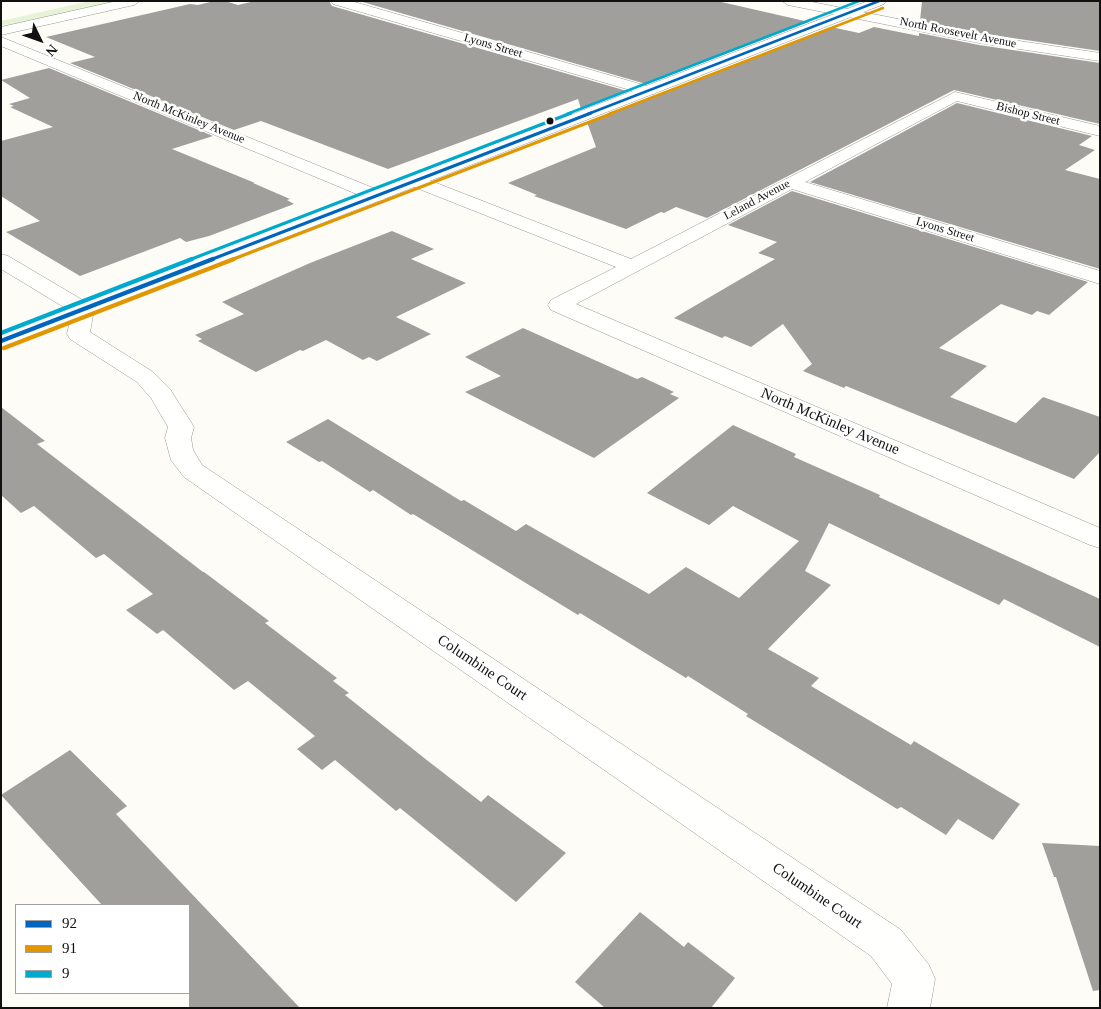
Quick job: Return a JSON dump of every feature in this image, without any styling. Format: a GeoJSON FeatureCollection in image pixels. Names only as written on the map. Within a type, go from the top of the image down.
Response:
{"type":"FeatureCollection","features":[{"type":"Feature","properties":{"kind":"street"},"geometry":{"type":"LineString","coordinates":[[49,7],[77,1]]}},
{"type":"Feature","properties":{"kind":"street"},"geometry":{"type":"LineString","coordinates":[[1,31],[134,1]]}},
{"type":"Feature","properties":{"kind":"street","name":"Lyons Street"},"geometry":{"type":"LineString","coordinates":[[337,1],[649,91]]}},
{"type":"Feature","properties":{"kind":"street","name":"North Roosevelt Avenue"},"geometry":{"type":"LineString","coordinates":[[788,1],[979,39],[1100,57]]}},
{"type":"Feature","properties":{"kind":"street"},"geometry":{"type":"LineString","coordinates":[[1,342],[880,1]]}},
{"type":"Feature","properties":{"kind":"street","name":"North McKinley Avenue"},"geometry":{"type":"LineString","coordinates":[[1,41],[377,196]]}},
{"type":"Feature","properties":{"kind":"street","name":"Bishop Street"},"geometry":{"type":"LineString","coordinates":[[956,96],[1100,132]]}},
{"type":"Feature","properties":{"kind":"street","name":"Leland Avenue"},"geometry":{"type":"LineString","coordinates":[[559,305],[956,96]]}},
{"type":"Feature","properties":{"kind":"street"},"geometry":{"type":"LineString","coordinates":[[415,181],[631,266]]}},
{"type":"Feature","properties":{"kind":"street","name":"Lyons Street"},"geometry":{"type":"LineString","coordinates":[[790,183],[1100,278]]}},
{"type":"Feature","properties":{"kind":"street"},"geometry":{"type":"LineString","coordinates":[[1,260],[83,310]]}},
{"type":"Feature","properties":{"kind":"street","name":"North McKinley Avenue"},"geometry":{"type":"LineString","coordinates":[[559,305],[1100,539]]}},
{"type":"Feature","properties":{"kind":"street","name":"Columbine Court"},"geometry":{"type":"LineString","coordinates":[[83,310],[78,334],[145,377],[161,394],[180,426],[178,438],[180,450],[184,460],[193,471],[886,943],[914,980],[908,1008]]}},
{"type":"Feature","properties":{"kind":"green space"},"geometry":{"type":"Polygon","coordinates":[[[90,1],[119,1],[15,24],[1,25],[1,21],[90,1]]]}},
{"type":"Feature","properties":{"kind":"building"},"geometry":{"type":"Polygon","coordinates":[[[214,1],[225,1],[238,5],[255,1],[329,1],[332,6],[627,91],[581,109],[578,99],[388,169],[261,121],[234,130],[70,63],[95,57],[46,37],[190,4],[198,5],[214,1]]]}},
{"type":"Feature","properties":{"kind":"building"},"geometry":{"type":"Polygon","coordinates":[[[359,1],[717,1],[809,22],[646,84],[359,1]]]}},
{"type":"Feature","properties":{"kind":"building"},"geometry":{"type":"Polygon","coordinates":[[[922,1],[1100,1],[1100,51],[979,33],[920,21],[922,1]]]}},
{"type":"Feature","properties":{"kind":"building"},"geometry":{"type":"Polygon","coordinates":[[[831,27],[859,33],[874,27],[919,36],[919,33],[979,45],[1100,63],[1100,124],[954,90],[707,218],[676,207],[626,229],[534,196],[537,195],[508,183],[596,147],[587,122],[831,27]]]}},
{"type":"Feature","properties":{"kind":"building"},"geometry":{"type":"Polygon","coordinates":[[[49,68],[213,136],[172,149],[255,183],[253,183],[290,199],[287,200],[294,204],[209,236],[186,242],[180,238],[80,276],[6,232],[40,221],[1,196],[1,141],[53,127],[10,107],[14,106],[9,104],[30,98],[1,80],[49,68]]]}},
{"type":"Feature","properties":{"kind":"building"},"geometry":{"type":"Polygon","coordinates":[[[957,103],[1092,136],[1079,145],[1095,150],[1065,170],[1100,179],[1100,269],[810,182],[957,103]]]}},
{"type":"Feature","properties":{"kind":"building"},"geometry":{"type":"Polygon","coordinates":[[[792,191],[1088,282],[1049,315],[1037,311],[1032,315],[1001,304],[939,348],[987,366],[950,397],[1016,423],[1043,397],[1100,417],[1100,452],[1074,479],[846,386],[844,388],[803,371],[812,364],[783,324],[751,347],[725,336],[722,338],[674,318],[775,259],[758,253],[777,242],[728,225],[792,191]]]}},
{"type":"Feature","properties":{"kind":"building"},"geometry":{"type":"Polygon","coordinates":[[[392,231],[434,249],[411,259],[466,283],[396,317],[431,334],[377,361],[369,357],[363,360],[326,340],[303,351],[300,350],[256,372],[198,341],[202,339],[195,335],[244,314],[222,302],[310,263],[392,231]]]}},
{"type":"Feature","properties":{"kind":"building"},"geometry":{"type":"Polygon","coordinates":[[[523,328],[637,379],[642,377],[674,392],[670,394],[679,398],[594,458],[465,392],[501,376],[465,357],[523,328]]]}},
{"type":"Feature","properties":{"kind":"building"},"geometry":{"type":"Polygon","coordinates":[[[1,407],[45,441],[37,444],[269,621],[265,623],[337,678],[333,681],[349,693],[345,695],[428,761],[481,802],[488,795],[566,853],[516,902],[400,808],[396,811],[335,760],[322,770],[297,749],[315,736],[248,681],[234,690],[163,630],[157,634],[126,610],[153,594],[104,554],[96,558],[34,506],[21,513],[1,495],[1,407]]]}},
{"type":"Feature","properties":{"kind":"building"},"geometry":{"type":"Polygon","coordinates":[[[328,419],[461,501],[464,500],[516,531],[526,524],[649,594],[686,567],[739,598],[799,541],[733,506],[709,525],[647,493],[733,425],[796,454],[794,457],[880,495],[879,497],[1100,599],[1100,647],[1004,599],[999,605],[829,523],[805,571],[831,585],[768,649],[819,678],[811,686],[911,745],[914,741],[1020,804],[993,840],[958,819],[946,835],[901,807],[897,809],[746,716],[748,714],[688,676],[686,678],[580,613],[578,615],[413,514],[411,515],[373,490],[370,492],[322,461],[319,462],[286,442],[328,419]]]}},
{"type":"Feature","properties":{"kind":"building"},"geometry":{"type":"Polygon","coordinates":[[[70,750],[127,806],[116,814],[300,1008],[189,1008],[190,904],[101,904],[1,795],[70,750]]]}},
{"type":"Feature","properties":{"kind":"building"},"geometry":{"type":"Polygon","coordinates":[[[1042,843],[1100,846],[1100,990],[1093,991],[1056,877],[1054,877],[1042,843]]]}},
{"type":"Feature","properties":{"kind":"building"},"geometry":{"type":"Polygon","coordinates":[[[640,912],[684,947],[688,942],[735,978],[711,1008],[605,1008],[575,982],[640,912]]]}},
{"type":"Feature","properties":{"kind":"transit line","name":"9"},"geometry":{"type":"LineString","coordinates":[[1,333],[859,1]]}},
{"type":"Feature","properties":{"kind":"transit line","name":"92"},"geometry":{"type":"LineString","coordinates":[[1,341],[879,1]]}},
{"type":"Feature","properties":{"kind":"transit line","name":"91"},"geometry":{"type":"LineString","coordinates":[[4,348],[883,8]]}}]}
